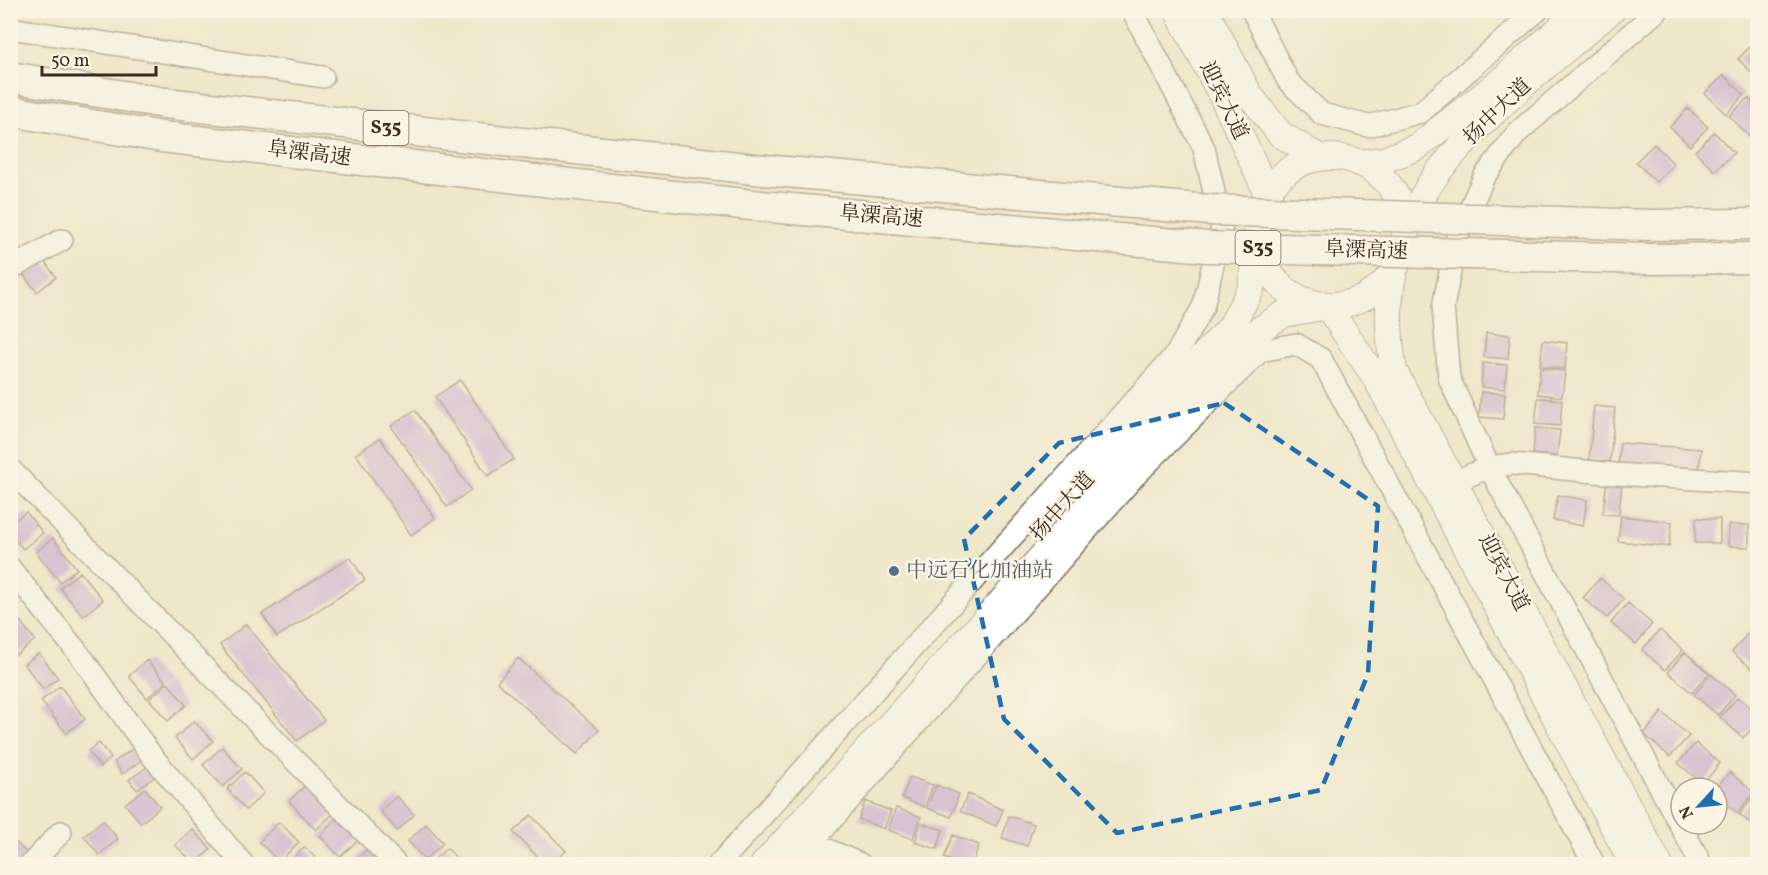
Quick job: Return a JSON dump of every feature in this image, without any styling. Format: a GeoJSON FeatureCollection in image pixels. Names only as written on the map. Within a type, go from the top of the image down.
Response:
{"type":"FeatureCollection","features":[{"type":"Feature","properties":{"kind":"highway","name":"阜溧高速"},"geometry":{"type":"LineString","coordinates":[[10,76],[165,103],[764,170],[1210,210],[1649,225],[1758,224]]}},
{"type":"Feature","properties":{"kind":"highway","name":"阜溧高速"},"geometry":{"type":"LineString","coordinates":[[10,111],[162,137],[760,206],[1207,247],[1650,258],[1758,258]]}},
{"type":"Feature","properties":{"kind":"main road","name":"迎宾大道"},"geometry":{"type":"LineString","coordinates":[[1177,10],[1226,104],[1267,193]]}},
{"type":"Feature","properties":{"kind":"main road","name":"迎宾大道"},"geometry":{"type":"LineString","coordinates":[[1205,10],[1249,94],[1280,134],[1320,158]]}},
{"type":"Feature","properties":{"kind":"main road","name":"扬中大道"},"geometry":{"type":"LineString","coordinates":[[1359,163],[1384,160],[1417,147],[1498,83],[1580,10]]}},
{"type":"Feature","properties":{"kind":"main road","name":"扬中大道"},"geometry":{"type":"LineString","coordinates":[[1405,231],[1438,173],[1464,143],[1511,97],[1612,10]]}},
{"type":"Feature","properties":{"kind":"main road"},"geometry":{"type":"LineString","coordinates":[[1340,157],[1359,163],[1378,174],[1393,190],[1402,210],[1405,231],[1402,252],[1394,271],[1382,286],[1365,297],[1347,304],[1327,306],[1302,300],[1281,286],[1265,266],[1257,242],[1258,217],[1267,193],[1283,174],[1300,163],[1320,158],[1340,157]]}},
{"type":"Feature","properties":{"kind":"main road","name":"扬中大道"},"geometry":{"type":"LineString","coordinates":[[743,864],[1139,422],[1230,328],[1251,289],[1257,242]]}},
{"type":"Feature","properties":{"kind":"main road","name":"迎宾大道"},"geometry":{"type":"LineString","coordinates":[[1394,271],[1389,293],[1388,337],[1394,371],[1659,864]]}},
{"type":"Feature","properties":{"kind":"main road","name":"迎宾大道"},"geometry":{"type":"LineString","coordinates":[[1327,306],[1377,380],[1634,864]]}},
{"type":"Feature","properties":{"kind":"main road","name":"扬中大道"},"geometry":{"type":"LineString","coordinates":[[764,864],[1150,437],[1248,337],[1284,314],[1327,306]]}},
{"type":"Feature","properties":{"kind":"street"},"geometry":{"type":"LineString","coordinates":[[719,864],[1176,354],[1203,307],[1222,227],[1204,148],[1132,10]]}},
{"type":"Feature","properties":{"kind":"street"},"geometry":{"type":"LineString","coordinates":[[1252,10],[1288,81],[1322,114],[1368,126],[1421,112],[1538,10]]}},
{"type":"Feature","properties":{"kind":"street"},"geometry":{"type":"LineString","coordinates":[[1658,10],[1517,133],[1484,177],[1457,237],[1443,307],[1449,378],[1490,467],[1701,864]]}},
{"type":"Feature","properties":{"kind":"street"},"geometry":{"type":"LineString","coordinates":[[10,28],[323,77]]}},
{"type":"Feature","properties":{"kind":"street"},"geometry":{"type":"LineString","coordinates":[[10,269],[62,240]]}},
{"type":"Feature","properties":{"kind":"street"},"geometry":{"type":"LineString","coordinates":[[794,864],[1133,478],[1260,351],[1296,344],[1322,359],[1594,864]]}},
{"type":"Feature","properties":{"kind":"street"},"geometry":{"type":"LineString","coordinates":[[1454,482],[1490,467],[1513,464],[1615,474],[1758,483]]}},
{"type":"Feature","properties":{"kind":"street"},"geometry":{"type":"LineString","coordinates":[[10,469],[396,864]]}},
{"type":"Feature","properties":{"kind":"street"},"geometry":{"type":"LineString","coordinates":[[10,568],[83,659],[152,756],[243,864]]}},
{"type":"Feature","properties":{"kind":"street"},"geometry":{"type":"LineString","coordinates":[[31,864],[61,831]]}},
{"type":"Feature","properties":{"kind":"street"},"geometry":{"type":"LineString","coordinates":[[813,843],[860,864]]}},
{"type":"Feature","properties":{"kind":"highlighted area"},"geometry":{"type":"Polygon","coordinates":[[[1224,403],[1378,506],[1368,674],[1321,790],[1117,833],[1004,719],[964,539],[1059,443],[1224,403]]]}},
{"type":"Feature","properties":{"kind":"building"},"geometry":{"type":"Polygon","coordinates":[[[1756,41],[1758,42],[1758,79],[1738,59],[1756,41]]]}},
{"type":"Feature","properties":{"kind":"building"},"geometry":{"type":"Polygon","coordinates":[[[1724,75],[1744,95],[1726,114],[1705,93],[1724,75]]]}},
{"type":"Feature","properties":{"kind":"building"},"geometry":{"type":"Polygon","coordinates":[[[1748,98],[1758,108],[1758,130],[1750,137],[1729,116],[1748,98]]]}},
{"type":"Feature","properties":{"kind":"building"},"geometry":{"type":"Polygon","coordinates":[[[1688,108],[1708,127],[1690,146],[1670,127],[1688,108]]]}},
{"type":"Feature","properties":{"kind":"building"},"geometry":{"type":"Polygon","coordinates":[[[1714,132],[1734,153],[1715,171],[1695,151],[1714,132]]]}},
{"type":"Feature","properties":{"kind":"building"},"geometry":{"type":"Polygon","coordinates":[[[1654,144],[1674,164],[1656,182],[1636,162],[1654,144]]]}},
{"type":"Feature","properties":{"kind":"building"},"geometry":{"type":"Polygon","coordinates":[[[10,231],[22,252],[10,259],[10,231]]]}},
{"type":"Feature","properties":{"kind":"building"},"geometry":{"type":"Polygon","coordinates":[[[41,257],[56,277],[37,292],[21,272],[41,257]]]}},
{"type":"Feature","properties":{"kind":"building"},"geometry":{"type":"Polygon","coordinates":[[[1486,333],[1510,335],[1508,359],[1484,357],[1486,333]]]}},
{"type":"Feature","properties":{"kind":"building"},"geometry":{"type":"Polygon","coordinates":[[[1543,340],[1567,343],[1565,369],[1540,366],[1543,340]]]}},
{"type":"Feature","properties":{"kind":"building"},"geometry":{"type":"Polygon","coordinates":[[[1483,363],[1507,365],[1505,389],[1481,387],[1483,363]]]}},
{"type":"Feature","properties":{"kind":"building"},"geometry":{"type":"Polygon","coordinates":[[[1540,368],[1565,371],[1562,397],[1538,394],[1540,368]]]}},
{"type":"Feature","properties":{"kind":"building"},"geometry":{"type":"Polygon","coordinates":[[[460,380],[514,459],[488,476],[435,397],[460,380]]]}},
{"type":"Feature","properties":{"kind":"building"},"geometry":{"type":"Polygon","coordinates":[[[1481,392],[1505,394],[1503,419],[1479,417],[1481,392]]]}},
{"type":"Feature","properties":{"kind":"building"},"geometry":{"type":"Polygon","coordinates":[[[1538,398],[1562,400],[1560,426],[1535,424],[1538,398]]]}},
{"type":"Feature","properties":{"kind":"building"},"geometry":{"type":"Polygon","coordinates":[[[1594,406],[1615,408],[1610,462],[1589,460],[1594,406]]]}},
{"type":"Feature","properties":{"kind":"building"},"geometry":{"type":"Polygon","coordinates":[[[415,410],[471,490],[447,507],[391,426],[415,410]]]}},
{"type":"Feature","properties":{"kind":"building"},"geometry":{"type":"Polygon","coordinates":[[[1535,428],[1560,430],[1557,456],[1533,454],[1535,428]]]}},
{"type":"Feature","properties":{"kind":"building"},"geometry":{"type":"Polygon","coordinates":[[[380,438],[435,518],[411,535],[356,454],[380,438]]]}},
{"type":"Feature","properties":{"kind":"building"},"geometry":{"type":"Polygon","coordinates":[[[1620,443],[1701,449],[1699,470],[1618,465],[1620,443]]]}},
{"type":"Feature","properties":{"kind":"building"},"geometry":{"type":"Polygon","coordinates":[[[1607,479],[1622,481],[1619,515],[1603,514],[1607,479]]]}},
{"type":"Feature","properties":{"kind":"building"},"geometry":{"type":"Polygon","coordinates":[[[1558,495],[1587,500],[1583,526],[1553,520],[1558,495]]]}},
{"type":"Feature","properties":{"kind":"building"},"geometry":{"type":"Polygon","coordinates":[[[26,512],[43,533],[23,549],[10,533],[10,524],[26,512]]]}},
{"type":"Feature","properties":{"kind":"building"},"geometry":{"type":"Polygon","coordinates":[[[1621,516],[1672,522],[1669,547],[1618,541],[1621,516]]]}},
{"type":"Feature","properties":{"kind":"building"},"geometry":{"type":"Polygon","coordinates":[[[1696,518],[1720,519],[1720,543],[1695,543],[1696,518]]]}},
{"type":"Feature","properties":{"kind":"building"},"geometry":{"type":"Polygon","coordinates":[[[1728,525],[1749,525],[1749,547],[1728,546],[1728,525]]]}},
{"type":"Feature","properties":{"kind":"building"},"geometry":{"type":"Polygon","coordinates":[[[53,538],[77,569],[60,582],[36,552],[53,538]]]}},
{"type":"Feature","properties":{"kind":"building"},"geometry":{"type":"Polygon","coordinates":[[[350,557],[365,580],[277,637],[262,614],[350,557]]]}},
{"type":"Feature","properties":{"kind":"building"},"geometry":{"type":"Polygon","coordinates":[[[80,572],[103,600],[83,616],[60,588],[80,572]]]}},
{"type":"Feature","properties":{"kind":"building"},"geometry":{"type":"Polygon","coordinates":[[[1600,578],[1624,599],[1607,618],[1583,598],[1600,578]]]}},
{"type":"Feature","properties":{"kind":"building"},"geometry":{"type":"Polygon","coordinates":[[[1628,603],[1652,624],[1636,644],[1611,623],[1628,603]]]}},
{"type":"Feature","properties":{"kind":"building"},"geometry":{"type":"Polygon","coordinates":[[[20,621],[35,640],[16,655],[10,648],[10,629],[20,621]]]}},
{"type":"Feature","properties":{"kind":"building"},"geometry":{"type":"Polygon","coordinates":[[[246,624],[324,720],[297,741],[220,645],[246,624]]]}},
{"type":"Feature","properties":{"kind":"building"},"geometry":{"type":"Polygon","coordinates":[[[1660,630],[1683,650],[1665,670],[1642,650],[1660,630]]]}},
{"type":"Feature","properties":{"kind":"building"},"geometry":{"type":"Polygon","coordinates":[[[1750,631],[1758,637],[1758,668],[1755,671],[1732,652],[1750,631]]]}},
{"type":"Feature","properties":{"kind":"building"},"geometry":{"type":"Polygon","coordinates":[[[1685,652],[1709,673],[1692,693],[1668,672],[1685,652]]]}},
{"type":"Feature","properties":{"kind":"building"},"geometry":{"type":"Polygon","coordinates":[[[39,653],[58,678],[43,689],[24,664],[39,653]]]}},
{"type":"Feature","properties":{"kind":"building"},"geometry":{"type":"Polygon","coordinates":[[[518,658],[599,730],[577,754],[497,682],[518,658]]]}},
{"type":"Feature","properties":{"kind":"building"},"geometry":{"type":"Polygon","coordinates":[[[147,660],[166,682],[147,698],[129,676],[147,660]]]}},
{"type":"Feature","properties":{"kind":"building"},"geometry":{"type":"Polygon","coordinates":[[[1711,674],[1735,695],[1718,715],[1694,695],[1711,674]]]}},
{"type":"Feature","properties":{"kind":"building"},"geometry":{"type":"Polygon","coordinates":[[[168,683],[186,705],[168,721],[149,699],[168,683]]]}},
{"type":"Feature","properties":{"kind":"building"},"geometry":{"type":"Polygon","coordinates":[[[60,686],[85,719],[66,733],[41,701],[60,686]]]}},
{"type":"Feature","properties":{"kind":"building"},"geometry":{"type":"Polygon","coordinates":[[[1738,697],[1758,714],[1758,722],[1743,738],[1720,717],[1738,697]]]}},
{"type":"Feature","properties":{"kind":"building"},"geometry":{"type":"Polygon","coordinates":[[[1662,712],[1689,736],[1670,757],[1644,734],[1662,712]]]}},
{"type":"Feature","properties":{"kind":"building"},"geometry":{"type":"Polygon","coordinates":[[[194,721],[213,741],[193,759],[175,738],[194,721]]]}},
{"type":"Feature","properties":{"kind":"building"},"geometry":{"type":"Polygon","coordinates":[[[99,743],[111,758],[100,767],[88,751],[99,743]]]}},
{"type":"Feature","properties":{"kind":"building"},"geometry":{"type":"Polygon","coordinates":[[[1696,743],[1720,763],[1709,776],[1693,776],[1678,763],[1696,743]]]}},
{"type":"Feature","properties":{"kind":"building"},"geometry":{"type":"Polygon","coordinates":[[[222,747],[242,769],[223,787],[203,765],[222,747]]]}},
{"type":"Feature","properties":{"kind":"building"},"geometry":{"type":"Polygon","coordinates":[[[134,748],[142,760],[122,774],[114,762],[134,748]]]}},
{"type":"Feature","properties":{"kind":"building"},"geometry":{"type":"Polygon","coordinates":[[[150,765],[157,775],[137,790],[129,780],[150,765]]]}},
{"type":"Feature","properties":{"kind":"building"},"geometry":{"type":"Polygon","coordinates":[[[245,772],[264,793],[246,810],[227,789],[245,772]]]}},
{"type":"Feature","properties":{"kind":"building"},"geometry":{"type":"Polygon","coordinates":[[[1730,772],[1754,793],[1737,813],[1729,806],[1729,776],[1727,776],[1730,772]]]}},
{"type":"Feature","properties":{"kind":"building"},"geometry":{"type":"Polygon","coordinates":[[[910,777],[933,785],[925,807],[902,798],[910,777]]]}},
{"type":"Feature","properties":{"kind":"building"},"geometry":{"type":"Polygon","coordinates":[[[309,782],[337,810],[316,830],[289,801],[309,782]]]}},
{"type":"Feature","properties":{"kind":"building"},"geometry":{"type":"Polygon","coordinates":[[[936,785],[959,794],[951,817],[927,808],[936,785]]]}},
{"type":"Feature","properties":{"kind":"building"},"geometry":{"type":"Polygon","coordinates":[[[145,788],[160,807],[141,823],[125,804],[145,788]]]}},
{"type":"Feature","properties":{"kind":"building"},"geometry":{"type":"Polygon","coordinates":[[[968,794],[1003,810],[996,826],[960,811],[968,794]]]}},
{"type":"Feature","properties":{"kind":"building"},"geometry":{"type":"Polygon","coordinates":[[[1756,794],[1758,795],[1758,830],[1739,814],[1756,794]]]}},
{"type":"Feature","properties":{"kind":"building"},"geometry":{"type":"Polygon","coordinates":[[[397,796],[414,815],[397,831],[380,811],[397,796]]]}},
{"type":"Feature","properties":{"kind":"building"},"geometry":{"type":"Polygon","coordinates":[[[865,801],[891,811],[884,829],[859,819],[865,801]]]}},
{"type":"Feature","properties":{"kind":"building"},"geometry":{"type":"Polygon","coordinates":[[[896,808],[921,817],[913,839],[888,830],[896,808]]]}},
{"type":"Feature","properties":{"kind":"building"},"geometry":{"type":"Polygon","coordinates":[[[531,815],[566,851],[552,864],[545,864],[513,832],[531,815]]]}},
{"type":"Feature","properties":{"kind":"building"},"geometry":{"type":"Polygon","coordinates":[[[339,816],[360,838],[340,857],[320,836],[339,816]]]}},
{"type":"Feature","properties":{"kind":"building"},"geometry":{"type":"Polygon","coordinates":[[[1009,816],[1034,824],[1027,846],[1002,838],[1009,816]]]}},
{"type":"Feature","properties":{"kind":"building"},"geometry":{"type":"Polygon","coordinates":[[[103,820],[118,839],[99,855],[84,836],[103,820]]]}},
{"type":"Feature","properties":{"kind":"building"},"geometry":{"type":"Polygon","coordinates":[[[279,822],[299,842],[279,862],[259,842],[279,822]]]}},
{"type":"Feature","properties":{"kind":"building"},"geometry":{"type":"Polygon","coordinates":[[[921,823],[943,830],[937,849],[915,842],[921,823]]]}},
{"type":"Feature","properties":{"kind":"building"},"geometry":{"type":"Polygon","coordinates":[[[426,824],[443,843],[425,860],[408,841],[426,824]]]}},
{"type":"Feature","properties":{"kind":"building"},"geometry":{"type":"Polygon","coordinates":[[[192,829],[211,849],[195,864],[175,845],[192,829]]]}},
{"type":"Feature","properties":{"kind":"building"},"geometry":{"type":"Polygon","coordinates":[[[953,835],[979,845],[972,864],[960,864],[944,858],[953,835]]]}},
{"type":"Feature","properties":{"kind":"building"},"geometry":{"type":"Polygon","coordinates":[[[10,837],[30,856],[22,864],[10,864],[10,837]]]}},
{"type":"Feature","properties":{"kind":"building"},"geometry":{"type":"Polygon","coordinates":[[[305,847],[321,864],[292,864],[289,862],[305,847]]]}},
{"type":"Feature","properties":{"kind":"building"},"geometry":{"type":"Polygon","coordinates":[[[368,848],[384,864],[352,864],[368,848]]]}},
{"type":"Feature","properties":{"kind":"building"},"geometry":{"type":"Polygon","coordinates":[[[447,848],[462,864],[429,864],[447,848]]]}},
{"type":"Feature","properties":{"kind":"building"},"geometry":{"type":"Polygon","coordinates":[[[49,854],[61,864],[40,864],[49,854]]]}},
{"type":"Feature","properties":{"kind":"place","name":"中远石化加油站"},"geometry":{"type":"Point","coordinates":[894,571]}}]}
